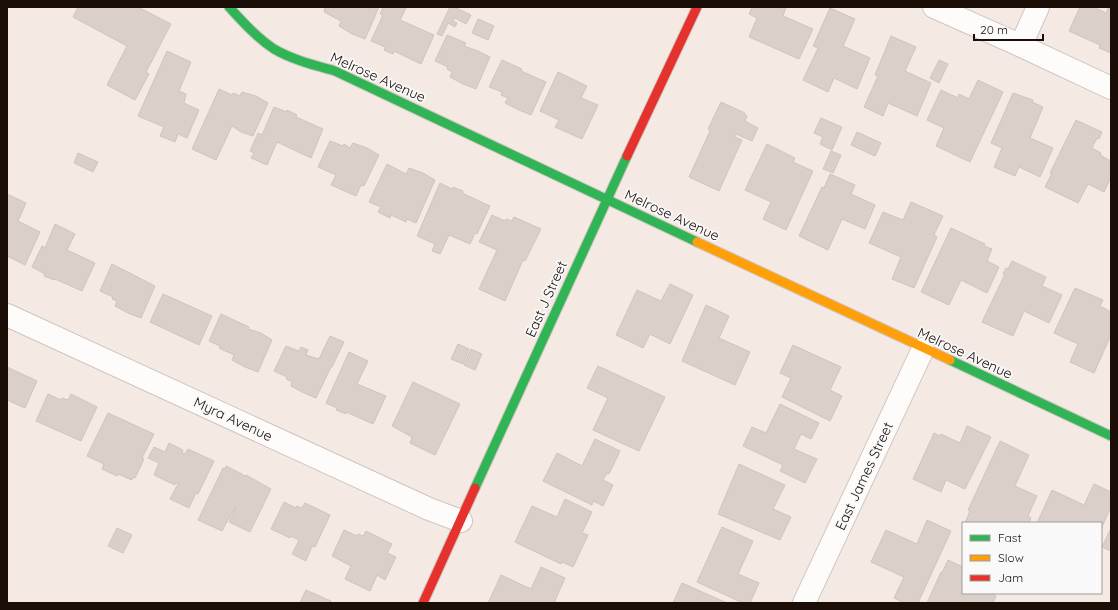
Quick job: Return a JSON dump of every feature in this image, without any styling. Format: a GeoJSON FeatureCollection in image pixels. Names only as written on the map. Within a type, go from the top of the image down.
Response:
{"type":"FeatureCollection","features":[{"type":"Feature","properties":{"kind":"street","name":"Melrose Avenue"},"geometry":{"type":"LineString","coordinates":[[229,7],[257,36],[275,49],[294,58],[335,71],[923,349],[1111,436]]}},
{"type":"Feature","properties":{"kind":"street","name":"East J Street"},"geometry":{"type":"LineString","coordinates":[[423,603],[607,199],[697,7]]}},
{"type":"Feature","properties":{"kind":"street"},"geometry":{"type":"LineString","coordinates":[[934,7],[1111,88]]}},
{"type":"Feature","properties":{"kind":"street"},"geometry":{"type":"LineString","coordinates":[[1021,46],[1038,7]]}},
{"type":"Feature","properties":{"kind":"street","name":"Myra Avenue"},"geometry":{"type":"LineString","coordinates":[[7,315],[429,508],[461,521]]}},
{"type":"Feature","properties":{"kind":"street","name":"East James Street"},"geometry":{"type":"LineString","coordinates":[[804,603],[923,349]]}},
{"type":"Feature","properties":{"kind":"building"},"geometry":{"type":"Polygon","coordinates":[[[78,7],[138,7],[171,24],[146,72],[149,74],[135,100],[107,85],[127,46],[73,17],[78,7]]]}},
{"type":"Feature","properties":{"kind":"building"},"geometry":{"type":"Polygon","coordinates":[[[325,7],[379,7],[365,39],[352,34],[339,26],[341,21],[324,12],[325,7]]]}},
{"type":"Feature","properties":{"kind":"building"},"geometry":{"type":"Polygon","coordinates":[[[383,7],[406,8],[400,20],[434,35],[421,64],[394,51],[393,54],[384,50],[385,47],[371,41],[383,15],[380,14],[383,7]]]}},
{"type":"Feature","properties":{"kind":"building"},"geometry":{"type":"Polygon","coordinates":[[[450,7],[454,7],[471,15],[466,24],[455,18],[453,21],[457,23],[455,27],[448,23],[442,36],[437,34],[450,7]]]}},
{"type":"Feature","properties":{"kind":"building"},"geometry":{"type":"Polygon","coordinates":[[[752,7],[786,7],[783,16],[813,29],[799,59],[749,37],[757,18],[749,14],[752,7]]]}},
{"type":"Feature","properties":{"kind":"building"},"geometry":{"type":"Polygon","coordinates":[[[1080,7],[1093,7],[1106,13],[1109,7],[1111,7],[1111,53],[1099,48],[1100,45],[1069,31],[1080,7]]]}},
{"type":"Feature","properties":{"kind":"building"},"geometry":{"type":"Polygon","coordinates":[[[830,8],[855,19],[843,46],[870,58],[857,89],[834,78],[828,92],[803,80],[818,48],[813,46],[830,8]]]}},
{"type":"Feature","properties":{"kind":"building"},"geometry":{"type":"Polygon","coordinates":[[[478,19],[494,26],[488,40],[472,33],[478,19]]]}},
{"type":"Feature","properties":{"kind":"building"},"geometry":{"type":"Polygon","coordinates":[[[447,35],[466,43],[464,46],[490,57],[476,89],[450,77],[452,72],[447,69],[448,67],[435,61],[447,35]]]}},
{"type":"Feature","properties":{"kind":"building"},"geometry":{"type":"Polygon","coordinates":[[[891,36],[916,47],[905,71],[931,83],[917,116],[888,103],[883,116],[864,107],[878,76],[875,75],[891,36]]]}},
{"type":"Feature","properties":{"kind":"building"},"geometry":{"type":"Polygon","coordinates":[[[167,51],[191,62],[179,91],[186,94],[184,103],[199,110],[187,138],[178,134],[175,142],[160,136],[164,127],[138,116],[167,51]]]}},
{"type":"Feature","properties":{"kind":"building"},"geometry":{"type":"Polygon","coordinates":[[[502,60],[522,69],[521,71],[546,82],[531,115],[505,103],[508,98],[501,95],[502,92],[489,87],[502,60]]]}},
{"type":"Feature","properties":{"kind":"building"},"geometry":{"type":"Polygon","coordinates":[[[939,60],[948,64],[939,83],[930,78],[939,60]]]}},
{"type":"Feature","properties":{"kind":"building"},"geometry":{"type":"Polygon","coordinates":[[[558,72],[587,86],[581,98],[598,105],[582,139],[555,127],[559,120],[540,111],[558,72]]]}},
{"type":"Feature","properties":{"kind":"building"},"geometry":{"type":"Polygon","coordinates":[[[978,80],[1003,92],[970,162],[936,146],[944,128],[927,120],[941,90],[958,98],[959,94],[969,99],[978,80]]]}},
{"type":"Feature","properties":{"kind":"building"},"geometry":{"type":"Polygon","coordinates":[[[219,89],[232,95],[233,93],[240,96],[242,92],[256,96],[268,103],[253,136],[241,132],[232,126],[216,160],[192,149],[219,89]]]}},
{"type":"Feature","properties":{"kind":"building"},"geometry":{"type":"Polygon","coordinates":[[[1013,93],[1033,100],[1032,102],[1043,107],[1030,138],[1053,148],[1040,177],[1019,167],[1015,176],[994,167],[1002,148],[991,143],[1013,93]]]}},
{"type":"Feature","properties":{"kind":"building"},"geometry":{"type":"Polygon","coordinates":[[[721,102],[745,113],[744,114],[747,116],[745,121],[758,128],[752,141],[736,134],[735,137],[742,140],[719,191],[689,177],[710,131],[708,129],[721,102]]]}},
{"type":"Feature","properties":{"kind":"building"},"geometry":{"type":"Polygon","coordinates":[[[274,107],[287,112],[287,110],[297,115],[296,117],[323,129],[311,158],[277,142],[267,165],[251,158],[254,153],[250,151],[258,133],[262,135],[274,107]]]}},
{"type":"Feature","properties":{"kind":"building"},"geometry":{"type":"Polygon","coordinates":[[[821,118],[842,127],[832,150],[820,144],[823,137],[814,133],[821,118]]]}},
{"type":"Feature","properties":{"kind":"building"},"geometry":{"type":"Polygon","coordinates":[[[1076,120],[1102,132],[1092,148],[1101,153],[1100,155],[1111,161],[1111,177],[1104,192],[1088,184],[1078,203],[1045,187],[1052,173],[1050,173],[1076,120]]]}},
{"type":"Feature","properties":{"kind":"building"},"geometry":{"type":"Polygon","coordinates":[[[857,132],[881,143],[875,156],[851,145],[857,132]]]}},
{"type":"Feature","properties":{"kind":"building"},"geometry":{"type":"Polygon","coordinates":[[[330,141],[343,146],[344,144],[350,148],[353,143],[367,148],[379,155],[364,186],[361,185],[356,196],[331,185],[336,175],[318,167],[330,141]]]}},
{"type":"Feature","properties":{"kind":"building"},"geometry":{"type":"Polygon","coordinates":[[[767,144],[795,158],[793,162],[813,171],[786,230],[763,219],[771,202],[745,190],[767,144]]]}},
{"type":"Feature","properties":{"kind":"building"},"geometry":{"type":"Polygon","coordinates":[[[831,151],[841,155],[833,173],[823,169],[831,151]]]}},
{"type":"Feature","properties":{"kind":"building"},"geometry":{"type":"Polygon","coordinates":[[[78,153],[98,162],[93,172],[74,163],[78,153]]]}},
{"type":"Feature","properties":{"kind":"building"},"geometry":{"type":"Polygon","coordinates":[[[387,164],[406,174],[409,168],[423,173],[435,180],[416,223],[407,219],[406,222],[391,215],[390,218],[378,212],[381,207],[369,202],[387,164]]]}},
{"type":"Feature","properties":{"kind":"building"},"geometry":{"type":"Polygon","coordinates":[[[830,174],[855,185],[851,194],[875,205],[865,229],[842,219],[828,250],[799,236],[822,187],[824,188],[830,174]]]}},
{"type":"Feature","properties":{"kind":"building"},"geometry":{"type":"Polygon","coordinates":[[[440,183],[452,189],[453,187],[463,191],[462,193],[490,206],[477,234],[475,233],[470,244],[449,235],[440,254],[432,251],[435,244],[417,236],[440,183]]]}},
{"type":"Feature","properties":{"kind":"building"},"geometry":{"type":"Polygon","coordinates":[[[7,194],[26,203],[18,221],[40,232],[25,265],[7,256],[7,194]]]}},
{"type":"Feature","properties":{"kind":"building"},"geometry":{"type":"Polygon","coordinates":[[[911,202],[943,216],[934,235],[937,237],[914,288],[892,279],[901,257],[869,243],[883,212],[903,220],[911,202]]]}},
{"type":"Feature","properties":{"kind":"building"},"geometry":{"type":"Polygon","coordinates":[[[492,215],[505,221],[506,219],[512,221],[514,217],[541,229],[525,261],[523,260],[505,301],[479,289],[497,250],[479,242],[492,215]]]}},
{"type":"Feature","properties":{"kind":"building"},"geometry":{"type":"Polygon","coordinates":[[[55,224],[75,234],[67,250],[95,263],[82,291],[55,279],[54,280],[44,276],[45,274],[32,267],[42,246],[45,248],[55,224]]]}},
{"type":"Feature","properties":{"kind":"building"},"geometry":{"type":"Polygon","coordinates":[[[951,228],[985,244],[984,246],[992,249],[987,261],[999,267],[987,293],[961,280],[949,305],[921,292],[951,228]]]}},
{"type":"Feature","properties":{"kind":"building"},"geometry":{"type":"Polygon","coordinates":[[[1012,261],[1046,277],[1042,286],[1062,295],[1049,323],[1024,311],[1013,336],[982,322],[1005,274],[1003,274],[1006,268],[1008,269],[1012,261]]]}},
{"type":"Feature","properties":{"kind":"building"},"geometry":{"type":"Polygon","coordinates":[[[112,264],[155,286],[141,318],[115,306],[117,301],[112,299],[113,297],[100,291],[112,264]]]}},
{"type":"Feature","properties":{"kind":"building"},"geometry":{"type":"Polygon","coordinates":[[[670,284],[693,295],[670,344],[650,334],[643,348],[616,335],[637,290],[661,301],[670,284]]]}},
{"type":"Feature","properties":{"kind":"building"},"geometry":{"type":"Polygon","coordinates":[[[1075,288],[1103,300],[1100,306],[1111,312],[1111,335],[1094,373],[1070,362],[1078,344],[1054,333],[1075,288]]]}},
{"type":"Feature","properties":{"kind":"building"},"geometry":{"type":"Polygon","coordinates":[[[163,294],[212,316],[199,345],[150,322],[163,294]]]}},
{"type":"Feature","properties":{"kind":"building"},"geometry":{"type":"Polygon","coordinates":[[[706,305],[729,316],[719,338],[750,352],[735,385],[682,361],[706,305]]]}},
{"type":"Feature","properties":{"kind":"building"},"geometry":{"type":"Polygon","coordinates":[[[221,314],[249,327],[248,329],[261,333],[272,340],[258,372],[232,360],[234,355],[219,348],[220,346],[209,341],[221,314]]]}},
{"type":"Feature","properties":{"kind":"building"},"geometry":{"type":"Polygon","coordinates":[[[330,336],[344,342],[316,398],[291,386],[292,382],[286,379],[287,377],[274,371],[286,346],[299,351],[301,347],[308,350],[306,355],[319,359],[330,336]]]}},
{"type":"Feature","properties":{"kind":"building"},"geometry":{"type":"Polygon","coordinates":[[[458,344],[469,349],[463,364],[451,359],[458,344]]]}},
{"type":"Feature","properties":{"kind":"building"},"geometry":{"type":"Polygon","coordinates":[[[793,345],[841,367],[830,390],[842,396],[830,421],[782,397],[791,378],[780,373],[793,345]]]}},
{"type":"Feature","properties":{"kind":"building"},"geometry":{"type":"Polygon","coordinates":[[[471,349],[482,354],[475,370],[464,365],[471,349]]]}},
{"type":"Feature","properties":{"kind":"building"},"geometry":{"type":"Polygon","coordinates":[[[349,352],[368,361],[357,384],[386,396],[373,424],[346,412],[346,414],[336,410],[337,408],[326,403],[349,352]]]}},
{"type":"Feature","properties":{"kind":"building"},"geometry":{"type":"Polygon","coordinates":[[[598,366],[665,397],[639,451],[593,430],[608,398],[587,388],[598,366]]]}},
{"type":"Feature","properties":{"kind":"building"},"geometry":{"type":"Polygon","coordinates":[[[7,367],[37,381],[25,408],[7,400],[7,367]]]}},
{"type":"Feature","properties":{"kind":"building"},"geometry":{"type":"Polygon","coordinates":[[[413,382],[460,404],[435,455],[410,443],[412,437],[392,426],[413,382]]]}},
{"type":"Feature","properties":{"kind":"building"},"geometry":{"type":"Polygon","coordinates":[[[48,394],[61,400],[62,398],[68,400],[71,394],[97,407],[81,441],[36,421],[48,394]]]}},
{"type":"Feature","properties":{"kind":"building"},"geometry":{"type":"Polygon","coordinates":[[[780,404],[819,423],[811,439],[801,434],[794,449],[817,459],[805,483],[780,471],[783,465],[743,446],[752,427],[766,433],[780,404]]]}},
{"type":"Feature","properties":{"kind":"building"},"geometry":{"type":"Polygon","coordinates":[[[108,413],[154,434],[142,458],[144,459],[135,478],[133,477],[132,480],[118,474],[117,476],[102,469],[104,464],[87,456],[108,413]]]}},
{"type":"Feature","properties":{"kind":"building"},"geometry":{"type":"Polygon","coordinates":[[[967,426],[991,437],[965,489],[946,480],[941,492],[913,479],[934,433],[940,436],[941,434],[960,443],[967,426]]]}},
{"type":"Feature","properties":{"kind":"building"},"geometry":{"type":"Polygon","coordinates":[[[595,439],[620,451],[609,474],[607,473],[603,480],[613,485],[603,506],[593,501],[592,505],[543,481],[557,453],[582,466],[595,439]]]}},
{"type":"Feature","properties":{"kind":"building"},"geometry":{"type":"Polygon","coordinates":[[[1000,441],[1029,455],[1015,486],[1037,496],[1028,516],[1031,518],[1029,522],[965,522],[970,511],[968,510],[1000,441]]]}},
{"type":"Feature","properties":{"kind":"building"},"geometry":{"type":"Polygon","coordinates":[[[169,443],[183,450],[182,453],[185,454],[188,449],[214,461],[198,494],[196,493],[189,508],[170,499],[178,484],[175,482],[175,485],[154,475],[159,463],[148,458],[154,447],[165,452],[169,443]]]}},
{"type":"Feature","properties":{"kind":"building"},"geometry":{"type":"Polygon","coordinates":[[[739,464],[785,485],[773,509],[791,517],[780,540],[718,514],[739,464]]]}},
{"type":"Feature","properties":{"kind":"building"},"geometry":{"type":"Polygon","coordinates":[[[226,466],[271,489],[250,532],[229,522],[236,507],[222,531],[198,520],[223,468],[225,469],[226,466]]]}},
{"type":"Feature","properties":{"kind":"building"},"geometry":{"type":"Polygon","coordinates":[[[1094,484],[1111,492],[1111,507],[1102,527],[1102,522],[1037,522],[1052,490],[1084,505],[1094,484]]]}},
{"type":"Feature","properties":{"kind":"building"},"geometry":{"type":"Polygon","coordinates":[[[565,499],[592,512],[582,533],[588,535],[573,567],[562,562],[561,564],[515,542],[532,506],[557,517],[565,499]]]}},
{"type":"Feature","properties":{"kind":"building"},"geometry":{"type":"Polygon","coordinates":[[[284,502],[296,508],[297,506],[302,508],[305,503],[330,515],[315,547],[312,546],[306,561],[292,554],[299,540],[291,536],[290,538],[271,529],[284,502]]]}},
{"type":"Feature","properties":{"kind":"building"},"geometry":{"type":"Polygon","coordinates":[[[927,520],[951,531],[918,603],[904,603],[894,598],[904,577],[871,562],[886,530],[917,544],[927,520]]]}},
{"type":"Feature","properties":{"kind":"building"},"geometry":{"type":"Polygon","coordinates":[[[722,527],[753,541],[738,574],[759,583],[750,603],[743,603],[697,582],[722,527]]]}},
{"type":"Feature","properties":{"kind":"building"},"geometry":{"type":"Polygon","coordinates":[[[117,528],[132,535],[123,553],[108,546],[117,528]]]}},
{"type":"Feature","properties":{"kind":"building"},"geometry":{"type":"Polygon","coordinates":[[[1111,528],[1111,551],[1102,547],[1111,528]]]}},
{"type":"Feature","properties":{"kind":"building"},"geometry":{"type":"Polygon","coordinates":[[[344,530],[357,536],[358,534],[363,536],[366,531],[392,544],[387,553],[396,557],[385,580],[377,575],[370,591],[345,579],[351,566],[332,556],[344,530]]]}},
{"type":"Feature","properties":{"kind":"building"},"geometry":{"type":"Polygon","coordinates":[[[948,560],[962,567],[962,578],[960,582],[962,583],[962,594],[992,594],[996,596],[993,603],[927,603],[941,572],[942,573],[948,560]]]}},
{"type":"Feature","properties":{"kind":"building"},"geometry":{"type":"Polygon","coordinates":[[[541,567],[565,578],[554,603],[488,603],[501,575],[531,589],[541,567]]]}},
{"type":"Feature","properties":{"kind":"building"},"geometry":{"type":"Polygon","coordinates":[[[682,583],[727,603],[673,603],[682,583]]]}},
{"type":"Feature","properties":{"kind":"building"},"geometry":{"type":"Polygon","coordinates":[[[306,590],[331,601],[330,603],[300,603],[306,590]]]}},
{"type":"Feature","properties":{"kind":"traffic: fast"},"geometry":{"type":"LineString","coordinates":[[229,7],[256,35],[281,53],[304,62],[335,71],[697,242]]}},
{"type":"Feature","properties":{"kind":"traffic: fast"},"geometry":{"type":"LineString","coordinates":[[475,488],[627,156]]}},
{"type":"Feature","properties":{"kind":"traffic: fast"},"geometry":{"type":"LineString","coordinates":[[950,360],[1111,436]]}},
{"type":"Feature","properties":{"kind":"traffic: slow"},"geometry":{"type":"LineString","coordinates":[[697,242],[950,360]]}},
{"type":"Feature","properties":{"kind":"traffic: jam"},"geometry":{"type":"LineString","coordinates":[[627,156],[697,7]]}},
{"type":"Feature","properties":{"kind":"traffic: jam"},"geometry":{"type":"LineString","coordinates":[[423,603],[475,488]]}}]}
